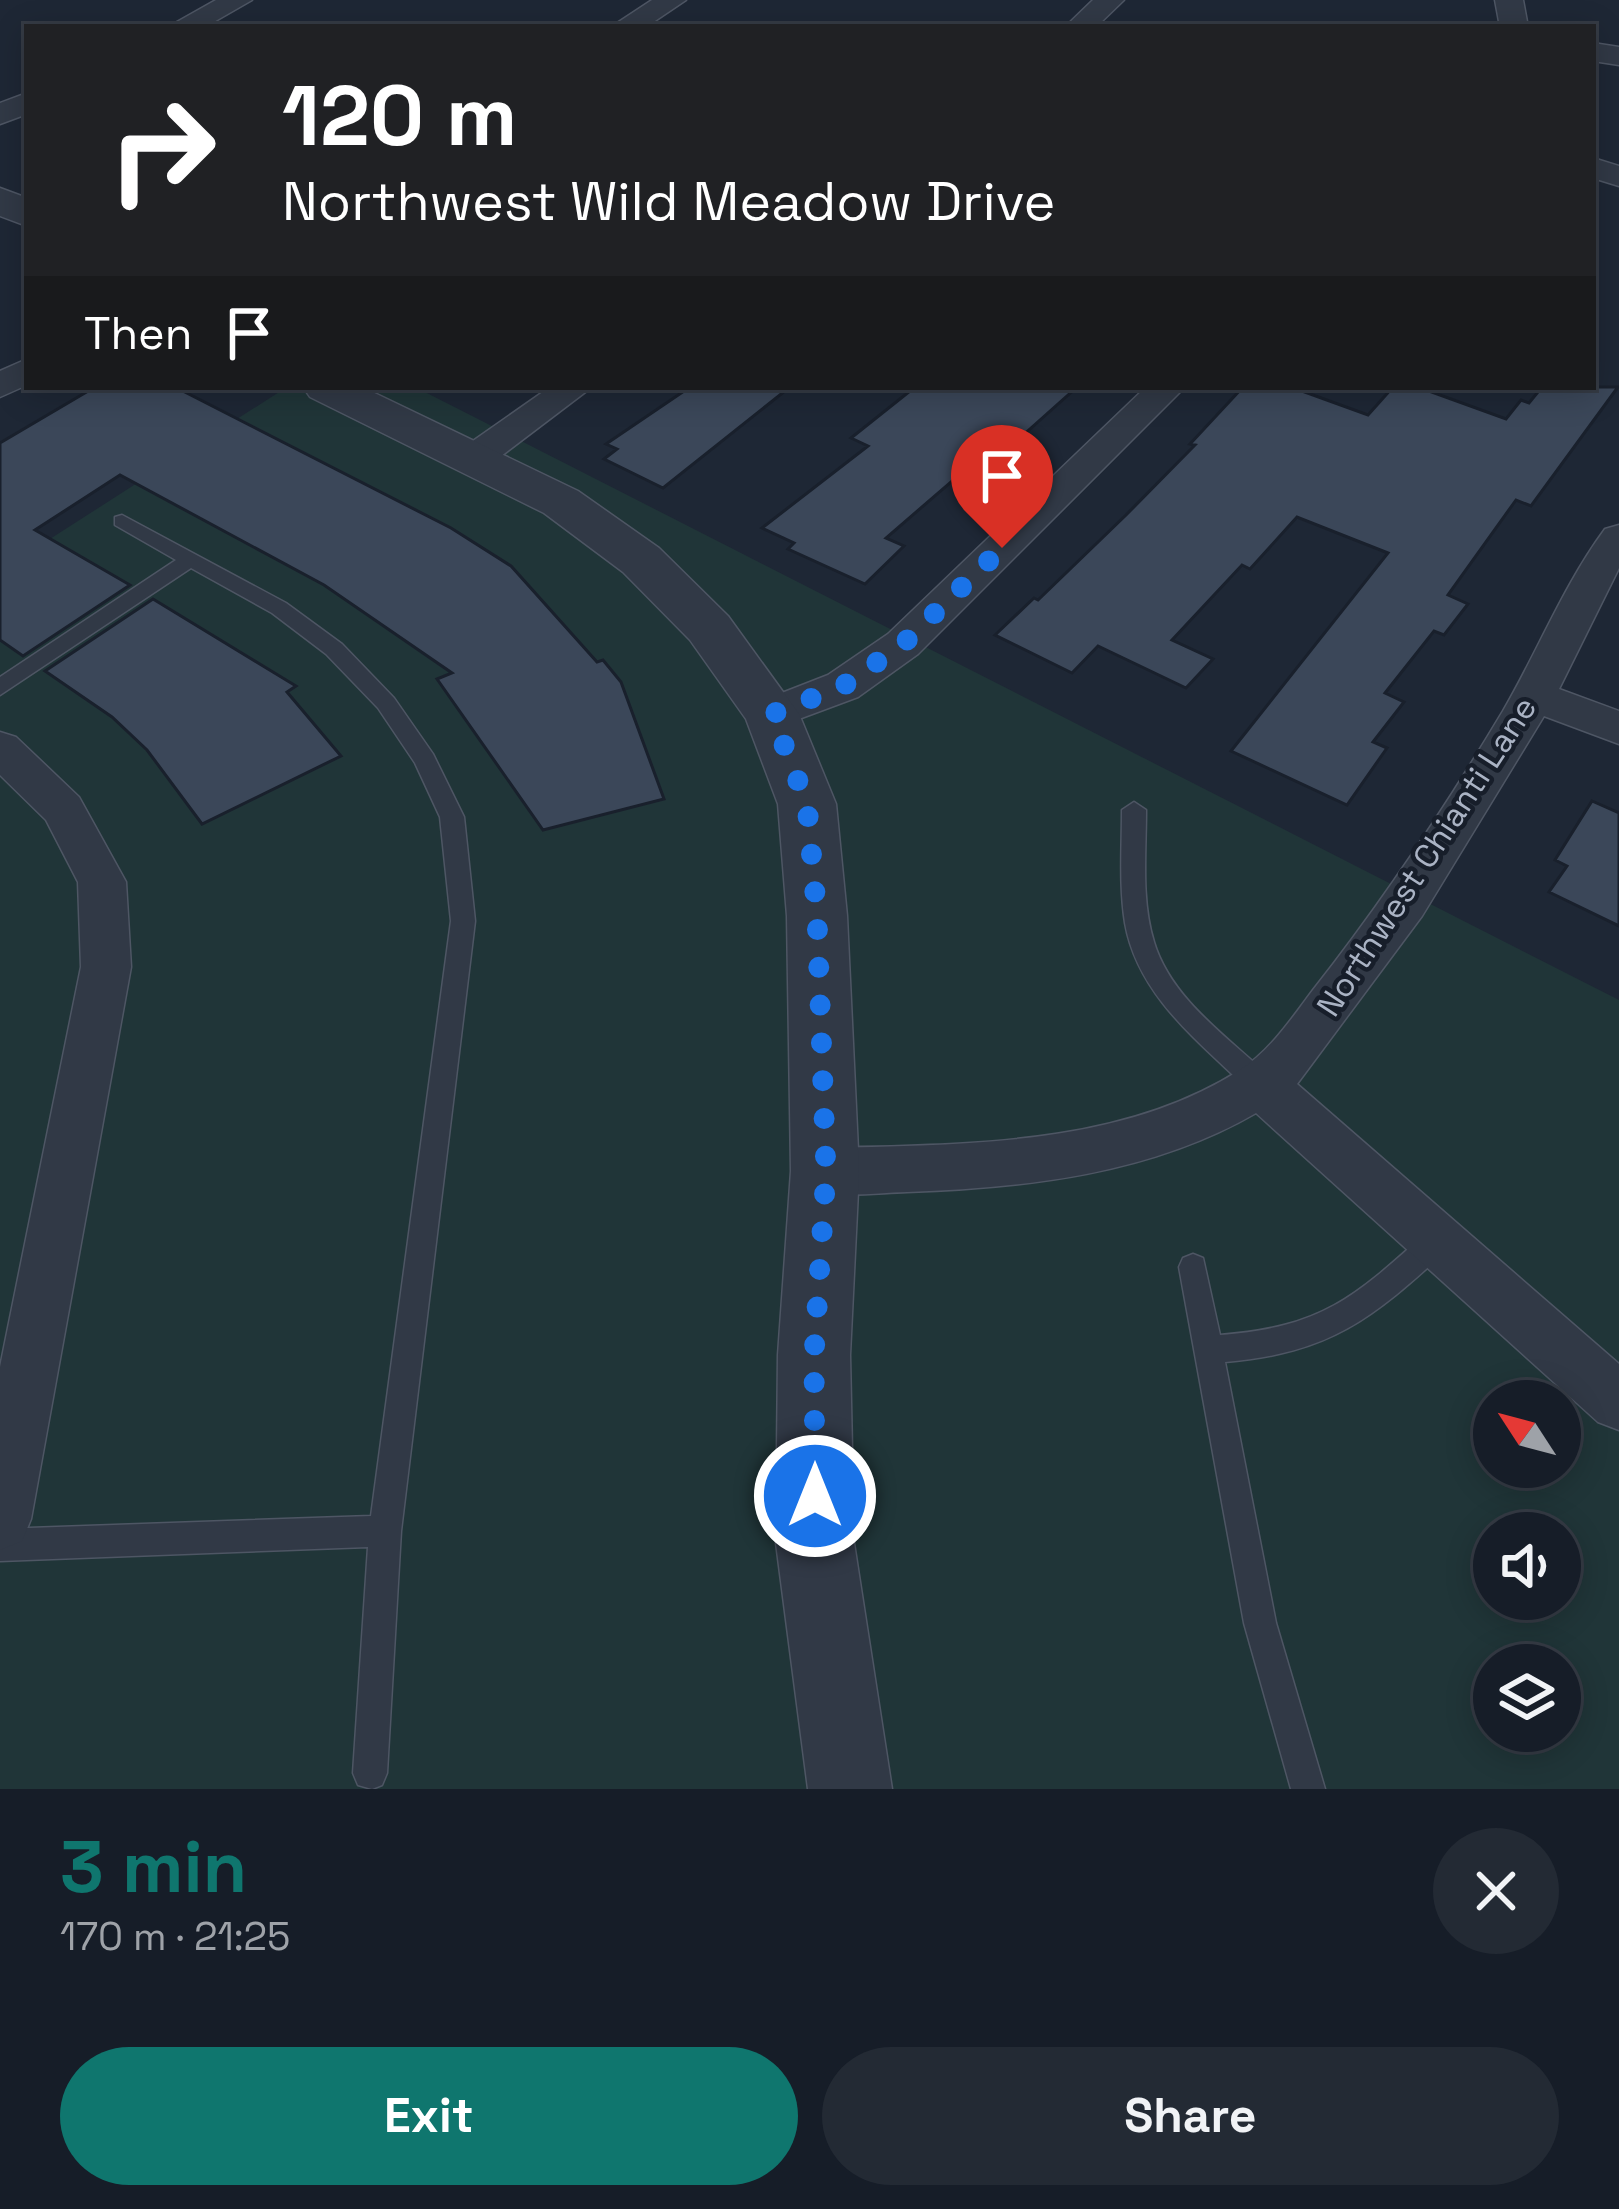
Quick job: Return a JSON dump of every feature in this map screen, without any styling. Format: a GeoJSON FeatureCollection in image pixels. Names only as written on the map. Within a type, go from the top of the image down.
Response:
{"type":"FeatureCollection","features":[{"type":"Feature","properties":{"kind":"street"},"geometry":{"type":"LineString","coordinates":[[188,24],[238,0]]}},
{"type":"Feature","properties":{"kind":"street"},"geometry":{"type":"LineString","coordinates":[[630,24],[672,0]]}},
{"type":"Feature","properties":{"kind":"street"},"geometry":{"type":"LineString","coordinates":[[1082,24],[1110,0]]}},
{"type":"Feature","properties":{"kind":"street"},"geometry":{"type":"LineString","coordinates":[[332,390],[562,502],[641,560],[709,628],[772,714],[807,804],[817,916],[826,1172],[814,1355],[815,1543],[850,1789]]}},
{"type":"Feature","properties":{"kind":"street"},"geometry":{"type":"LineString","coordinates":[[475,458],[570,390]]}},
{"type":"Feature","properties":{"kind":"street"},"geometry":{"type":"LineString","coordinates":[[772,714],[843,686],[903,644],[1164,390]]}},
{"type":"Feature","properties":{"kind":"street","name":"Northwest Chianti Lane"},"geometry":{"type":"LineString","coordinates":[[826,1172],[946,1169],[1058,1157],[1166,1130],[1261,1084],[1351,979],[1492,767],[1534,696],[1571,614],[1619,538]]}},
{"type":"Feature","properties":{"kind":"street"},"geometry":{"type":"LineString","coordinates":[[1534,696],[1619,728]]}},
{"type":"Feature","properties":{"kind":"street"},"geometry":{"type":"LineString","coordinates":[[0,748],[63,808],[102,883],[106,967],[0,1519]]}},
{"type":"Feature","properties":{"kind":"street"},"geometry":{"type":"LineString","coordinates":[[1261,1084],[1619,1402]]}},
{"type":"Feature","properties":{"kind":"lane"},"geometry":{"type":"LineString","coordinates":[[122,521],[279,608],[334,650],[386,703],[425,760],[452,817],[463,921],[385,1531],[370,1773]]}},
{"type":"Feature","properties":{"kind":"lane"},"geometry":{"type":"LineString","coordinates":[[0,688],[191,560]]}},
{"type":"Feature","properties":{"kind":"lane"},"geometry":{"type":"LineString","coordinates":[[1134,810],[1137,917],[1148,960],[1178,1001],[1261,1084]]}},
{"type":"Feature","properties":{"kind":"lane"},"geometry":{"type":"LineString","coordinates":[[1206,1350],[1277,1346],[1329,1329],[1366,1306],[1437,1241]]}},
{"type":"Feature","properties":{"kind":"lane"},"geometry":{"type":"LineString","coordinates":[[1193,1267],[1260,1622],[1308,1789]]}},
{"type":"Feature","properties":{"kind":"lane"},"geometry":{"type":"LineString","coordinates":[[0,1545],[385,1531]]}},
{"type":"Feature","properties":{"kind":"green space"},"geometry":{"type":"Polygon","coordinates":[[[282,390],[421,390],[1619,1000],[1619,1789],[0,1789],[0,571],[282,390]]]}},
{"type":"Feature","properties":{"kind":"building"},"geometry":{"type":"Polygon","coordinates":[[[1618,387],[1531,506],[1516,500],[1448,595],[1468,604],[1444,635],[1434,631],[1385,693],[1404,702],[1373,742],[1387,748],[1347,805],[1231,751],[1388,553],[1297,517],[1250,569],[1242,565],[1172,640],[1213,659],[1186,688],[1098,646],[1072,673],[995,635],[1126,515],[1195,445],[1190,444],[1240,390],[1299,390],[1368,415],[1390,390],[1426,390],[1506,419],[1521,400],[1529,403],[1540,390],[1618,387]]]}},
{"type":"Feature","properties":{"kind":"building"},"geometry":{"type":"Polygon","coordinates":[[[90,390],[181,390],[451,528],[511,566],[597,662],[603,660],[621,682],[664,799],[543,830],[437,679],[452,673],[324,585],[120,475],[35,530],[130,585],[23,656],[0,640],[0,443],[90,390]]]}},
{"type":"Feature","properties":{"kind":"building"},"geometry":{"type":"Polygon","coordinates":[[[686,390],[786,390],[663,488],[604,459],[617,449],[606,444],[686,390]]]}},
{"type":"Feature","properties":{"kind":"building"},"geometry":{"type":"Polygon","coordinates":[[[911,390],[1074,390],[992,463],[980,457],[886,538],[904,546],[865,584],[788,549],[794,543],[762,528],[868,446],[851,438],[911,390]]]}},
{"type":"Feature","properties":{"kind":"building"},"geometry":{"type":"Polygon","coordinates":[[[153,599],[296,686],[287,692],[341,756],[202,824],[147,750],[112,717],[45,671],[153,599]]]}},
{"type":"Feature","properties":{"kind":"building"},"geometry":{"type":"Polygon","coordinates":[[[1592,801],[1619,813],[1619,926],[1549,892],[1567,866],[1555,860],[1592,801]]]}},
{"type":"Feature","properties":{"kind":"route"},"geometry":{"type":"LineString","coordinates":[[815,1496],[814,1355],[826,1172],[817,916],[807,804],[772,714],[843,686],[903,644],[1002,548]]}}]}
